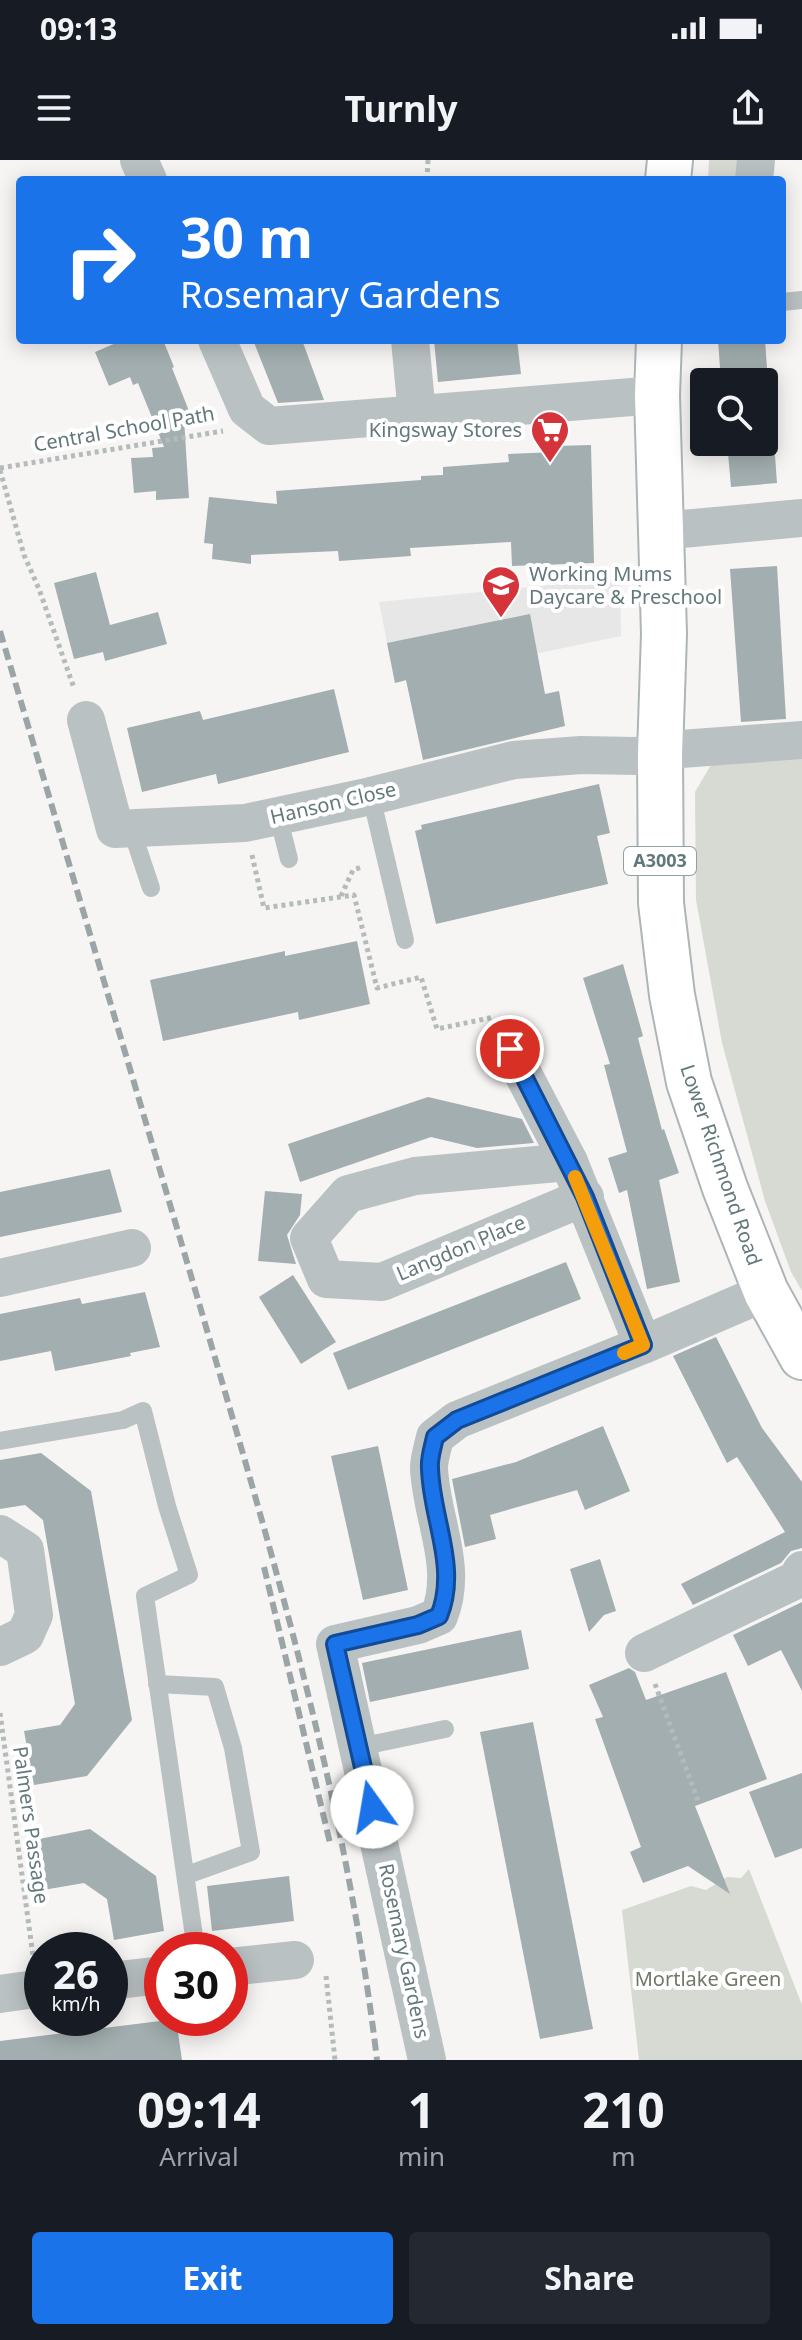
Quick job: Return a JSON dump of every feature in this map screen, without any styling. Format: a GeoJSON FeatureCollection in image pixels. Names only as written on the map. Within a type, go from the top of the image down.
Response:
{"type":"FeatureCollection","features":[{"type":"Feature","properties":{"kind":"main road","name":"Lower Richmond Road"},"geometry":{"type":"LineString","coordinates":[[659,344],[657,395],[664,634],[660,753],[661,903],[674,1009],[689,1082],[725,1188],[766,1292],[802,1357]]}},
{"type":"Feature","properties":{"kind":"street"},"geometry":{"type":"LineString","coordinates":[[219,344],[247,409],[269,426],[657,395]]}},
{"type":"Feature","properties":{"kind":"street"},"geometry":{"type":"LineString","coordinates":[[410,344],[417,414]]}},
{"type":"Feature","properties":{"kind":"street"},"geometry":{"type":"LineString","coordinates":[[660,531],[802,518]]}},
{"type":"Feature","properties":{"kind":"street"},"geometry":{"type":"LineString","coordinates":[[86,720],[115,829],[131,828]]}},
{"type":"Feature","properties":{"kind":"street","name":"Hanson Close"},"geometry":{"type":"LineString","coordinates":[[131,828],[262,820],[514,760],[581,755],[636,756],[681,749],[802,740]]}},
{"type":"Feature","properties":{"kind":"street"},"geometry":{"type":"LineString","coordinates":[[510,1049],[585,1197],[643,1345],[766,1292]]}},
{"type":"Feature","properties":{"kind":"street","name":"Langdon Place"},"geometry":{"type":"LineString","coordinates":[[569,1162],[415,1176],[348,1194],[309,1238],[326,1279],[382,1282],[585,1197]]}},
{"type":"Feature","properties":{"kind":"street"},"geometry":{"type":"LineString","coordinates":[[0,1278],[132,1248]]}},
{"type":"Feature","properties":{"kind":"street","name":"Rosemary Gardens"},"geometry":{"type":"LineString","coordinates":[[427,2060],[335,1644],[418,1625],[439,1616],[447,1597],[447,1571],[429,1466],[435,1437],[457,1420],[643,1345]]}},
{"type":"Feature","properties":{"kind":"street"},"geometry":{"type":"LineString","coordinates":[[0,1534],[25,1550],[34,1615],[25,1635],[0,1647]]}},
{"type":"Feature","properties":{"kind":"street"},"geometry":{"type":"LineString","coordinates":[[644,1653],[796,1580],[802,1570]]}},
{"type":"Feature","properties":{"kind":"street"},"geometry":{"type":"LineString","coordinates":[[248,1965],[295,1960]]}},
{"type":"Feature","properties":{"kind":"street"},"geometry":{"type":"LineString","coordinates":[[0,1994],[24,1991]]}},
{"type":"Feature","properties":{"kind":"lane"},"geometry":{"type":"LineString","coordinates":[[371,796],[405,940]]}},
{"type":"Feature","properties":{"kind":"lane"},"geometry":{"type":"LineString","coordinates":[[262,820],[289,859]]}},
{"type":"Feature","properties":{"kind":"lane"},"geometry":{"type":"LineString","coordinates":[[131,828],[151,888]]}},
{"type":"Feature","properties":{"kind":"lane"},"geometry":{"type":"LineString","coordinates":[[0,1441],[123,1420],[143,1411],[167,1506],[189,1575],[145,1596],[194,1932]]}},
{"type":"Feature","properties":{"kind":"lane"},"geometry":{"type":"LineString","coordinates":[[157,1684],[215,1687],[233,1748],[251,1852],[187,1875]]}},
{"type":"Feature","properties":{"kind":"lane"},"geometry":{"type":"LineString","coordinates":[[359,1747],[445,1729]]}},
{"type":"Feature","properties":{"kind":"path","name":"Central School Path"},"geometry":{"type":"LineString","coordinates":[[0,469],[223,431],[247,409]]}},
{"type":"Feature","properties":{"kind":"path"},"geometry":{"type":"LineString","coordinates":[[0,469],[24,555],[86,720]]}},
{"type":"Feature","properties":{"kind":"path"},"geometry":{"type":"LineString","coordinates":[[262,820],[264,908],[354,895],[377,988],[421,977],[437,1029],[494,1017],[510,1049]]}},
{"type":"Feature","properties":{"kind":"path"},"geometry":{"type":"LineString","coordinates":[[341,897],[353,870],[386,858]]}},
{"type":"Feature","properties":{"kind":"path"},"geometry":{"type":"LineString","coordinates":[[644,1653],[698,1801]]}},
{"type":"Feature","properties":{"kind":"path","name":"Palmers Passage"},"geometry":{"type":"LineString","coordinates":[[0,1713],[32,1932]]}},
{"type":"Feature","properties":{"kind":"path"},"geometry":{"type":"LineString","coordinates":[[295,1960],[326,1973],[335,2060]]}},
{"type":"Feature","properties":{"kind":"shaded area","name":"Working Mums Daycare & Preschool"},"geometry":{"type":"Polygon","coordinates":[[[620,578],[621,636],[395,683],[379,602],[620,578]]]}},
{"type":"Feature","properties":{"kind":"green space"},"geometry":{"type":"Polygon","coordinates":[[[709,160],[745,160],[743,176],[708,176],[709,160]]]}},
{"type":"Feature","properties":{"kind":"green space"},"geometry":{"type":"Polygon","coordinates":[[[802,752],[802,1291],[791,1272],[765,1201],[722,1043],[696,900],[695,792],[715,758],[802,752]]]}},
{"type":"Feature","properties":{"kind":"green space","name":"Mortlake Green"},"geometry":{"type":"Polygon","coordinates":[[[749,1869],[802,2005],[802,2060],[639,2060],[622,1910],[691,1886],[706,1890],[727,1877],[741,1878],[749,1869]]]}},
{"type":"Feature","properties":{"kind":"building"},"geometry":{"type":"Polygon","coordinates":[[[114,344],[165,344],[191,416],[184,419],[189,498],[156,500],[156,491],[134,493],[131,458],[153,457],[152,448],[164,447],[138,383],[133,385],[130,377],[109,386],[95,352],[114,344]]]}},
{"type":"Feature","properties":{"kind":"building"},"geometry":{"type":"Polygon","coordinates":[[[255,344],[303,344],[324,400],[278,403],[255,344]]]}},
{"type":"Feature","properties":{"kind":"building"},"geometry":{"type":"Polygon","coordinates":[[[434,344],[517,344],[521,374],[438,382],[434,344]]]}},
{"type":"Feature","properties":{"kind":"building"},"geometry":{"type":"Polygon","coordinates":[[[718,344],[765,344],[767,368],[720,368],[718,344]]]}},
{"type":"Feature","properties":{"kind":"building"},"geometry":{"type":"Polygon","coordinates":[[[591,445],[594,563],[512,566],[511,542],[410,548],[411,556],[339,561],[338,551],[251,555],[251,564],[212,559],[213,544],[204,543],[209,497],[277,504],[276,491],[421,480],[421,476],[443,475],[443,467],[509,462],[508,454],[555,452],[555,446],[591,445]]]}},
{"type":"Feature","properties":{"kind":"building"},"geometry":{"type":"Polygon","coordinates":[[[728,456],[775,456],[777,483],[731,487],[728,456]]]}},
{"type":"Feature","properties":{"kind":"building"},"geometry":{"type":"Polygon","coordinates":[[[777,566],[786,719],[741,722],[730,569],[777,566]]]}},
{"type":"Feature","properties":{"kind":"building"},"geometry":{"type":"Polygon","coordinates":[[[96,572],[110,625],[158,612],[167,644],[105,661],[103,652],[74,659],[54,583],[96,572]]]}},
{"type":"Feature","properties":{"kind":"building"},"geometry":{"type":"Polygon","coordinates":[[[530,614],[545,694],[559,691],[565,726],[423,760],[406,680],[395,683],[387,643],[530,614]]]}},
{"type":"Feature","properties":{"kind":"building"},"geometry":{"type":"Polygon","coordinates":[[[334,689],[349,752],[218,784],[216,774],[142,792],[127,728],[200,711],[203,720],[334,689]]]}},
{"type":"Feature","properties":{"kind":"building"},"geometry":{"type":"Polygon","coordinates":[[[599,784],[610,833],[597,836],[608,884],[436,924],[415,831],[422,829],[421,825],[599,784]]]}},
{"type":"Feature","properties":{"kind":"building"},"geometry":{"type":"Polygon","coordinates":[[[357,941],[370,1004],[299,1020],[298,1012],[163,1041],[150,980],[285,951],[285,956],[357,941]]]}},
{"type":"Feature","properties":{"kind":"building"},"geometry":{"type":"Polygon","coordinates":[[[623,964],[643,1036],[638,1038],[662,1130],[679,1173],[659,1180],[680,1282],[647,1289],[627,1190],[619,1193],[608,1158],[627,1152],[604,1065],[610,1064],[583,978],[623,964]]]}},
{"type":"Feature","properties":{"kind":"building"},"geometry":{"type":"Polygon","coordinates":[[[428,1097],[522,1119],[534,1143],[477,1148],[431,1137],[300,1182],[288,1144],[428,1097]]]}},
{"type":"Feature","properties":{"kind":"building"},"geometry":{"type":"Polygon","coordinates":[[[110,1169],[122,1212],[0,1237],[0,1192],[110,1169]]]}},
{"type":"Feature","properties":{"kind":"building"},"geometry":{"type":"Polygon","coordinates":[[[265,1191],[302,1194],[300,1215],[287,1235],[296,1264],[258,1261],[265,1191]]]}},
{"type":"Feature","properties":{"kind":"building"},"geometry":{"type":"Polygon","coordinates":[[[566,1262],[581,1299],[348,1390],[333,1353],[566,1262]]]}},
{"type":"Feature","properties":{"kind":"building"},"geometry":{"type":"Polygon","coordinates":[[[293,1275],[336,1342],[301,1364],[259,1297],[293,1275]]]}},
{"type":"Feature","properties":{"kind":"building"},"geometry":{"type":"Polygon","coordinates":[[[145,1292],[160,1347],[55,1371],[51,1351],[0,1361],[0,1314],[80,1298],[82,1304],[145,1292]]]}},
{"type":"Feature","properties":{"kind":"building"},"geometry":{"type":"Polygon","coordinates":[[[716,1337],[762,1428],[802,1482],[802,1548],[791,1551],[781,1563],[693,1605],[681,1584],[785,1532],[737,1457],[727,1463],[673,1356],[716,1337]]]}},
{"type":"Feature","properties":{"kind":"building"},"geometry":{"type":"Polygon","coordinates":[[[603,1426],[630,1491],[585,1510],[577,1490],[490,1515],[496,1539],[465,1547],[452,1479],[516,1462],[603,1426]]]}},
{"type":"Feature","properties":{"kind":"building"},"geometry":{"type":"Polygon","coordinates":[[[378,1446],[408,1590],[363,1600],[331,1456],[378,1446]]]}},
{"type":"Feature","properties":{"kind":"building"},"geometry":{"type":"Polygon","coordinates":[[[41,1453],[91,1491],[132,1720],[87,1776],[34,1785],[24,1731],[60,1725],[75,1704],[43,1520],[25,1505],[0,1509],[0,1460],[41,1453]]]}},
{"type":"Feature","properties":{"kind":"building"},"geometry":{"type":"Polygon","coordinates":[[[600,1559],[616,1611],[604,1615],[589,1632],[570,1569],[600,1559]]]}},
{"type":"Feature","properties":{"kind":"building"},"geometry":{"type":"Polygon","coordinates":[[[802,1602],[802,1691],[781,1650],[748,1666],[733,1635],[802,1602]]]}},
{"type":"Feature","properties":{"kind":"building"},"geometry":{"type":"Polygon","coordinates":[[[521,1630],[529,1669],[370,1702],[362,1663],[521,1630]]]}},
{"type":"Feature","properties":{"kind":"building"},"geometry":{"type":"Polygon","coordinates":[[[629,1668],[635,1672],[646,1700],[726,1672],[767,1779],[695,1806],[730,1894],[688,1866],[643,1883],[630,1852],[641,1847],[595,1719],[603,1717],[589,1685],[629,1668]]]}},
{"type":"Feature","properties":{"kind":"building"},"geometry":{"type":"Polygon","coordinates":[[[533,1722],[593,2029],[540,2039],[480,1732],[533,1722]]]}},
{"type":"Feature","properties":{"kind":"building"},"geometry":{"type":"Polygon","coordinates":[[[802,1773],[802,1848],[775,1858],[749,1792],[802,1773]]]}},
{"type":"Feature","properties":{"kind":"building"},"geometry":{"type":"Polygon","coordinates":[[[90,1829],[156,1876],[164,1931],[144,1932],[144,1935],[128,1937],[128,1932],[113,1932],[107,1899],[84,1883],[43,1890],[34,1840],[90,1829]]]}},
{"type":"Feature","properties":{"kind":"building"},"geometry":{"type":"Polygon","coordinates":[[[289,1876],[294,1921],[212,1931],[207,1886],[289,1876]]]}},
{"type":"Feature","properties":{"kind":"building"},"geometry":{"type":"Polygon","coordinates":[[[144,2023],[144,2036],[178,2036],[182,2060],[0,2060],[0,2041],[40,2036],[128,2036],[128,2025],[144,2023]]]}},
{"type":"Feature","properties":{"kind":"railway"},"geometry":{"type":"LineString","coordinates":[[0,631],[288,1614],[331,1790],[349,1879],[377,2060]]}},
{"type":"Feature","properties":{"kind":"railway"},"geometry":{"type":"LineString","coordinates":[[264,1567],[330,1843]]}},
{"type":"Feature","properties":{"kind":"slow traffic"},"geometry":{"type":"LineString","coordinates":[[575,1177],[643,1345],[624,1353]]}},
{"type":"Feature","properties":{"kind":"place","name":"Kingsway Stores"},"geometry":{"type":"Point","coordinates":[550,464]}},
{"type":"Feature","properties":{"kind":"place","name":"Working Mums Daycare & Preschool"},"geometry":{"type":"Point","coordinates":[501,619]}},
{"type":"Feature","properties":{"kind":"route"},"geometry":{"type":"LineString","coordinates":[[372,1807],[335,1644],[418,1625],[439,1616],[447,1597],[447,1571],[429,1466],[435,1437],[457,1420],[643,1345],[585,1197],[510,1049]]}}]}
